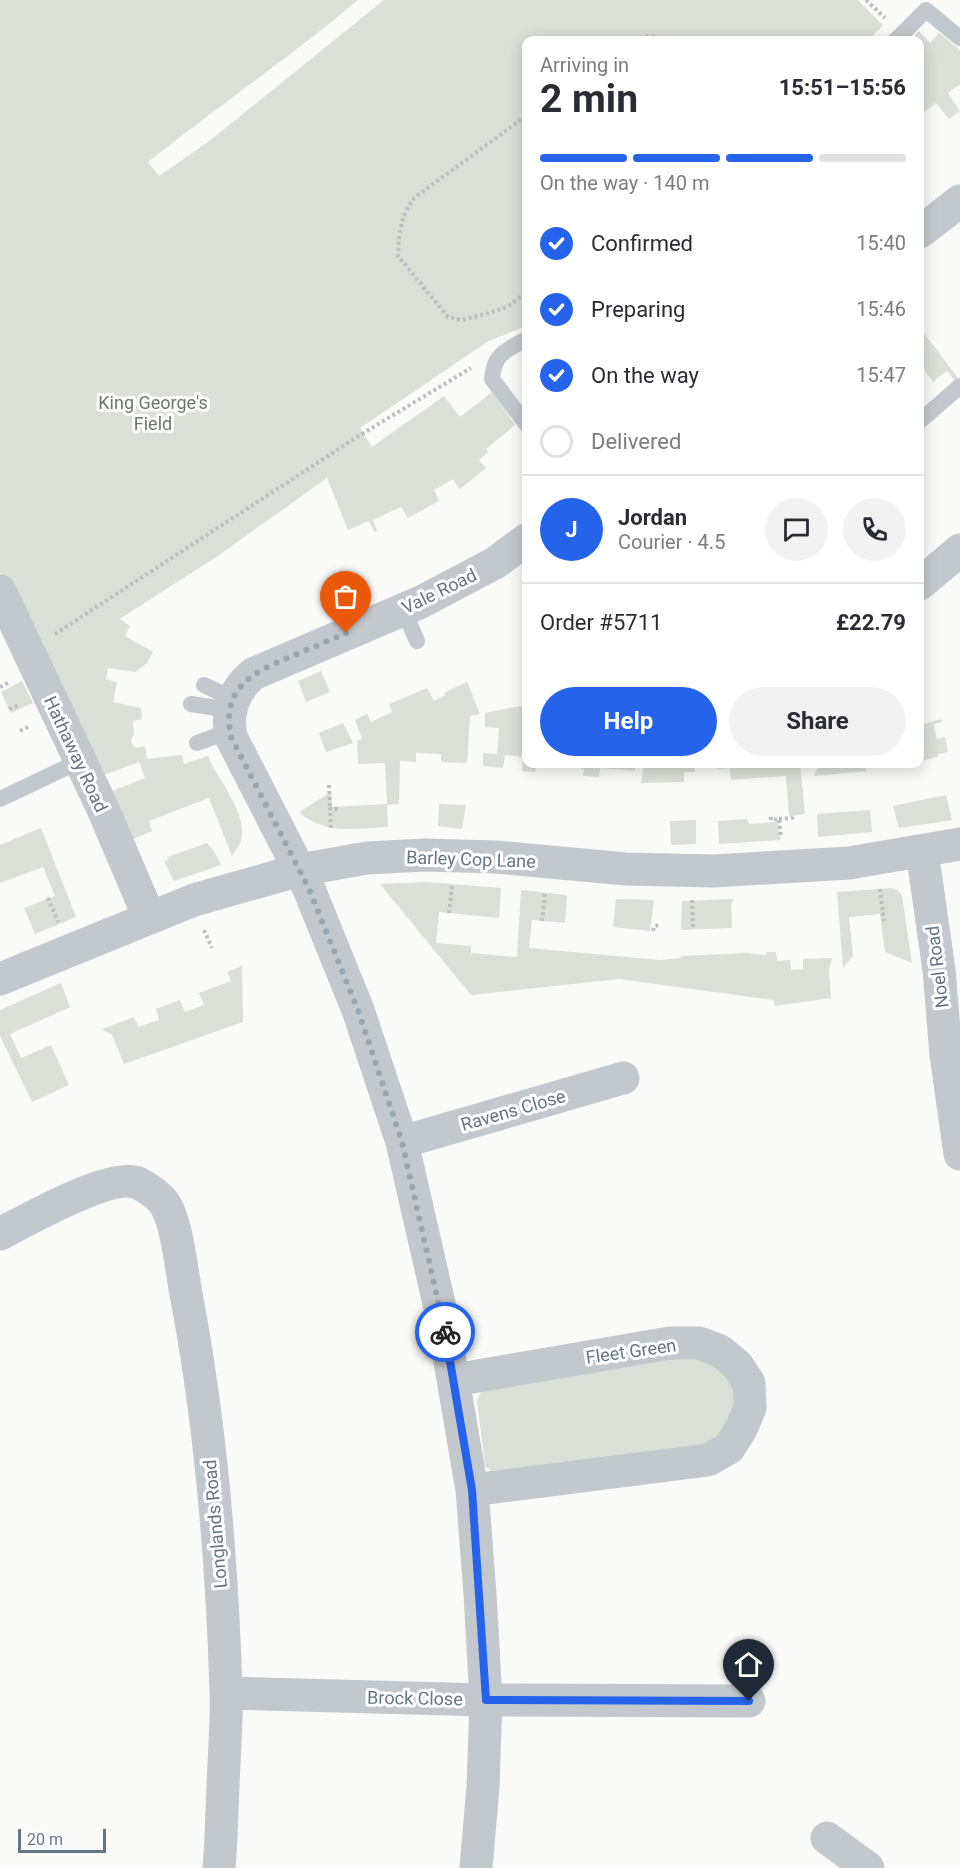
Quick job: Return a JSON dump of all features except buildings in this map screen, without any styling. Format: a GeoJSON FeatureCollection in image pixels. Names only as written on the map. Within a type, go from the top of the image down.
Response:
{"type":"FeatureCollection","features":[{"type":"Feature","properties":{"kind":"street"},"geometry":{"type":"LineString","coordinates":[[924,229],[960,201]]}},
{"type":"Feature","properties":{"kind":"street","name":"Vale Road"},"geometry":{"type":"LineString","coordinates":[[231,714],[239,688],[253,674],[403,609],[495,563],[522,543]]}},
{"type":"Feature","properties":{"kind":"street"},"geometry":{"type":"LineString","coordinates":[[924,581],[960,550]]}},
{"type":"Feature","properties":{"kind":"street","name":"Hathaway Road"},"geometry":{"type":"LineString","coordinates":[[0,591],[80,761],[149,917]]}},
{"type":"Feature","properties":{"kind":"street"},"geometry":{"type":"LineString","coordinates":[[231,714],[235,746],[309,889],[358,1010],[402,1142],[454,1380],[472,1490],[486,1700],[483,1787],[476,1868]]}},
{"type":"Feature","properties":{"kind":"street","name":"Barley Cop Lane"},"geometry":{"type":"LineString","coordinates":[[0,979],[194,900],[300,870],[367,858],[425,855],[496,857],[626,869],[713,871],[849,863],[960,844]]}},
{"type":"Feature","properties":{"kind":"street","name":"Noel Road"},"geometry":{"type":"LineString","coordinates":[[922,851],[939,970],[946,1055],[960,1154]]}},
{"type":"Feature","properties":{"kind":"street","name":"Ravens Close"},"geometry":{"type":"LineString","coordinates":[[402,1142],[624,1078]]}},
{"type":"Feature","properties":{"kind":"street","name":"Longlands Road"},"geometry":{"type":"LineString","coordinates":[[0,1234],[54,1206],[105,1185],[137,1182],[165,1204],[172,1224],[193,1331],[210,1460],[217,1542],[226,1693],[219,1868]]}},
{"type":"Feature","properties":{"kind":"street","name":"Fleet Green"},"geometry":{"type":"LineString","coordinates":[[454,1380],[670,1343],[699,1343],[720,1351],[737,1365],[749,1383],[750,1408],[741,1429],[729,1448],[708,1460],[472,1490]]}},
{"type":"Feature","properties":{"kind":"street","name":"Brock Close"},"geometry":{"type":"LineString","coordinates":[[226,1693],[486,1700],[749,1701]]}},
{"type":"Feature","properties":{"kind":"street"},"geometry":{"type":"LineString","coordinates":[[827,1838],[868,1868]]}},
{"type":"Feature","properties":{"kind":"lane"},"geometry":{"type":"LineString","coordinates":[[899,36],[922,5],[960,38]]}},
{"type":"Feature","properties":{"kind":"lane"},"geometry":{"type":"LineString","coordinates":[[522,341],[499,355],[493,366],[492,379],[522,419]]}},
{"type":"Feature","properties":{"kind":"lane"},"geometry":{"type":"LineString","coordinates":[[924,418],[960,386]]}},
{"type":"Feature","properties":{"kind":"lane"},"geometry":{"type":"LineString","coordinates":[[403,609],[417,641]]}},
{"type":"Feature","properties":{"kind":"lane"},"geometry":{"type":"LineString","coordinates":[[204,685],[231,714]]}},
{"type":"Feature","properties":{"kind":"lane"},"geometry":{"type":"LineString","coordinates":[[191,704],[231,714]]}},
{"type":"Feature","properties":{"kind":"lane"},"geometry":{"type":"LineString","coordinates":[[197,743],[231,714]]}},
{"type":"Feature","properties":{"kind":"lane"},"geometry":{"type":"LineString","coordinates":[[0,799],[80,761]]}},
{"type":"Feature","properties":{"kind":"path"},"geometry":{"type":"LineString","coordinates":[[522,119],[414,198],[403,213],[398,255],[448,317],[462,320],[485,314],[507,307],[522,296]]}},
{"type":"Feature","properties":{"kind":"path"},"geometry":{"type":"LineString","coordinates":[[46,640],[460,373],[499,355]]}},
{"type":"Feature","properties":{"kind":"path"},"geometry":{"type":"LineString","coordinates":[[329,784],[330,828]]}},
{"type":"Feature","properties":{"kind":"path"},"geometry":{"type":"LineString","coordinates":[[330,809],[336,809],[336,807]]}},
{"type":"Feature","properties":{"kind":"path"},"geometry":{"type":"LineString","coordinates":[[771,817],[771,820],[793,816]]}},
{"type":"Feature","properties":{"kind":"path"},"geometry":{"type":"LineString","coordinates":[[779,819],[781,840]]}},
{"type":"Feature","properties":{"kind":"path"},"geometry":{"type":"LineString","coordinates":[[449,913],[452,884]]}},
{"type":"Feature","properties":{"kind":"path"},"geometry":{"type":"LineString","coordinates":[[880,888],[884,921]]}},
{"type":"Feature","properties":{"kind":"path"},"geometry":{"type":"LineString","coordinates":[[542,921],[545,892]]}},
{"type":"Feature","properties":{"kind":"path"},"geometry":{"type":"LineString","coordinates":[[48,898],[58,924]]}},
{"type":"Feature","properties":{"kind":"path"},"geometry":{"type":"LineString","coordinates":[[692,900],[693,929]]}},
{"type":"Feature","properties":{"kind":"path"},"geometry":{"type":"LineString","coordinates":[[653,932],[654,927],[658,925]]}},
{"type":"Feature","properties":{"kind":"path"},"geometry":{"type":"LineString","coordinates":[[204,929],[212,948]]}},
{"type":"Feature","properties":{"kind":"green space","name":"King George's Field"},"geometry":{"type":"Polygon","coordinates":[[[0,0],[358,0],[148,162],[159,176],[208,142],[384,0],[858,0],[883,25],[873,36],[522,36],[522,328],[489,341],[360,428],[372,447],[444,396],[460,417],[492,392],[515,425],[486,449],[488,452],[479,460],[486,468],[459,489],[453,479],[434,490],[439,501],[408,518],[401,507],[373,520],[377,531],[374,532],[369,521],[348,530],[327,478],[219,555],[120,619],[130,626],[125,636],[153,652],[146,664],[135,672],[108,668],[106,679],[117,682],[113,702],[141,708],[142,719],[133,721],[132,744],[135,748],[145,746],[147,759],[182,755],[184,764],[208,756],[235,805],[242,826],[241,841],[232,856],[209,798],[149,821],[152,831],[129,841],[107,793],[145,778],[139,762],[101,776],[0,572],[0,0]]]}},
{"type":"Feature","properties":{"kind":"green space"},"geometry":{"type":"Polygon","coordinates":[[[919,31],[924,36],[914,36],[919,31]]]}},
{"type":"Feature","properties":{"kind":"green space"},"geometry":{"type":"Polygon","coordinates":[[[939,33],[960,50],[960,84],[948,93],[960,111],[949,119],[936,103],[924,112],[924,36],[930,43],[939,33]]]}},
{"type":"Feature","properties":{"kind":"green space"},"geometry":{"type":"Polygon","coordinates":[[[924,333],[958,378],[955,381],[947,371],[933,382],[924,370],[924,333]]]}},
{"type":"Feature","properties":{"kind":"green space"},"geometry":{"type":"Polygon","coordinates":[[[321,671],[330,692],[306,702],[298,681],[321,671]]]}},
{"type":"Feature","properties":{"kind":"green space"},"geometry":{"type":"Polygon","coordinates":[[[22,681],[33,703],[11,713],[1,692],[22,681]]]}},
{"type":"Feature","properties":{"kind":"green space"},"geometry":{"type":"Polygon","coordinates":[[[467,682],[480,714],[470,716],[467,763],[441,762],[441,754],[416,753],[416,762],[400,761],[399,804],[387,805],[388,827],[330,828],[309,820],[299,812],[331,792],[332,807],[387,804],[385,763],[358,764],[357,741],[362,739],[355,720],[367,714],[371,722],[392,712],[389,704],[427,688],[434,701],[445,695],[444,693],[467,682]]]}},
{"type":"Feature","properties":{"kind":"green space"},"geometry":{"type":"Polygon","coordinates":[[[522,706],[522,757],[505,755],[503,768],[483,766],[483,753],[497,754],[499,728],[485,727],[485,713],[522,706]]]}},
{"type":"Feature","properties":{"kind":"green space"},"geometry":{"type":"Polygon","coordinates":[[[941,719],[942,722],[934,724],[937,739],[945,737],[948,752],[924,760],[924,724],[941,719]]]}},
{"type":"Feature","properties":{"kind":"green space"},"geometry":{"type":"Polygon","coordinates":[[[343,723],[353,743],[326,752],[319,733],[343,723]]]}},
{"type":"Feature","properties":{"kind":"green space"},"geometry":{"type":"Polygon","coordinates":[[[522,768],[536,768],[535,772],[522,771],[522,768]]]}},
{"type":"Feature","properties":{"kind":"green space"},"geometry":{"type":"Polygon","coordinates":[[[579,768],[600,768],[599,777],[583,776],[584,769],[579,768]]]}},
{"type":"Feature","properties":{"kind":"green space"},"geometry":{"type":"Polygon","coordinates":[[[600,768],[635,768],[635,771],[600,768]]]}},
{"type":"Feature","properties":{"kind":"green space"},"geometry":{"type":"Polygon","coordinates":[[[643,768],[695,768],[695,772],[684,772],[684,782],[641,783],[643,768]]]}},
{"type":"Feature","properties":{"kind":"green space"},"geometry":{"type":"Polygon","coordinates":[[[730,768],[800,768],[805,814],[789,816],[786,776],[731,780],[730,768]]]}},
{"type":"Feature","properties":{"kind":"green space"},"geometry":{"type":"Polygon","coordinates":[[[817,768],[865,768],[867,771],[814,776],[817,768]]]}},
{"type":"Feature","properties":{"kind":"green space"},"geometry":{"type":"Polygon","coordinates":[[[946,795],[952,820],[899,828],[893,806],[946,795]]]}},
{"type":"Feature","properties":{"kind":"green space"},"geometry":{"type":"Polygon","coordinates":[[[439,804],[466,805],[462,829],[438,826],[439,804]]]}},
{"type":"Feature","properties":{"kind":"green space"},"geometry":{"type":"Polygon","coordinates":[[[870,810],[872,832],[818,837],[817,814],[870,810]]]}},
{"type":"Feature","properties":{"kind":"green space"},"geometry":{"type":"Polygon","coordinates":[[[747,819],[749,824],[778,822],[780,840],[719,844],[718,821],[747,819]]]}},
{"type":"Feature","properties":{"kind":"green space"},"geometry":{"type":"Polygon","coordinates":[[[696,820],[696,844],[671,845],[670,821],[696,820]]]}},
{"type":"Feature","properties":{"kind":"green space"},"geometry":{"type":"Polygon","coordinates":[[[41,828],[76,917],[35,934],[24,908],[55,896],[43,867],[0,883],[0,845],[41,828]]]}},
{"type":"Feature","properties":{"kind":"green space"},"geometry":{"type":"Polygon","coordinates":[[[207,843],[221,865],[174,881],[164,861],[168,860],[167,857],[207,843]]]}},
{"type":"Feature","properties":{"kind":"green space"},"geometry":{"type":"Polygon","coordinates":[[[427,882],[501,888],[499,918],[439,912],[436,943],[471,946],[471,953],[517,957],[521,890],[567,895],[565,923],[532,920],[529,948],[660,960],[682,956],[747,953],[765,955],[767,952],[776,952],[777,961],[790,960],[791,970],[803,969],[803,959],[832,958],[829,970],[831,998],[775,1006],[774,1000],[619,979],[471,995],[380,884],[427,882]]]}},
{"type":"Feature","properties":{"kind":"green space"},"geometry":{"type":"Polygon","coordinates":[[[892,888],[898,890],[902,896],[912,963],[885,952],[880,914],[849,917],[853,956],[843,968],[837,892],[892,888]]]}},
{"type":"Feature","properties":{"kind":"green space"},"geometry":{"type":"Polygon","coordinates":[[[616,899],[654,900],[650,931],[613,927],[616,899]]]}},
{"type":"Feature","properties":{"kind":"green space"},"geometry":{"type":"Polygon","coordinates":[[[734,899],[731,904],[732,928],[681,930],[682,901],[734,899]]]}},
{"type":"Feature","properties":{"kind":"green space"},"geometry":{"type":"Polygon","coordinates":[[[242,966],[243,1022],[124,1064],[112,1035],[102,1029],[134,1017],[138,1027],[159,1020],[156,1009],[180,1000],[185,1012],[204,1005],[199,993],[231,981],[227,972],[242,966]]]}},
{"type":"Feature","properties":{"kind":"green space"},"geometry":{"type":"Polygon","coordinates":[[[61,983],[70,1007],[10,1034],[21,1058],[51,1045],[69,1085],[32,1102],[0,1036],[0,1010],[61,983]]]}},
{"type":"Feature","properties":{"kind":"green space"},"geometry":{"type":"Polygon","coordinates":[[[674,1354],[712,1360],[734,1385],[736,1398],[730,1424],[710,1446],[491,1471],[485,1466],[477,1400],[488,1386],[674,1354]]]}},
{"type":"Feature","properties":{"kind":"way so far"},"geometry":{"type":"LineString","coordinates":[[346,633],[251,676],[239,688],[233,699],[228,720],[231,737],[309,889],[358,1010],[402,1142],[445,1332]]}},
{"type":"Feature","properties":{"kind":"route"},"geometry":{"type":"LineString","coordinates":[[445,1332],[472,1490],[486,1700],[749,1701]]}}]}
